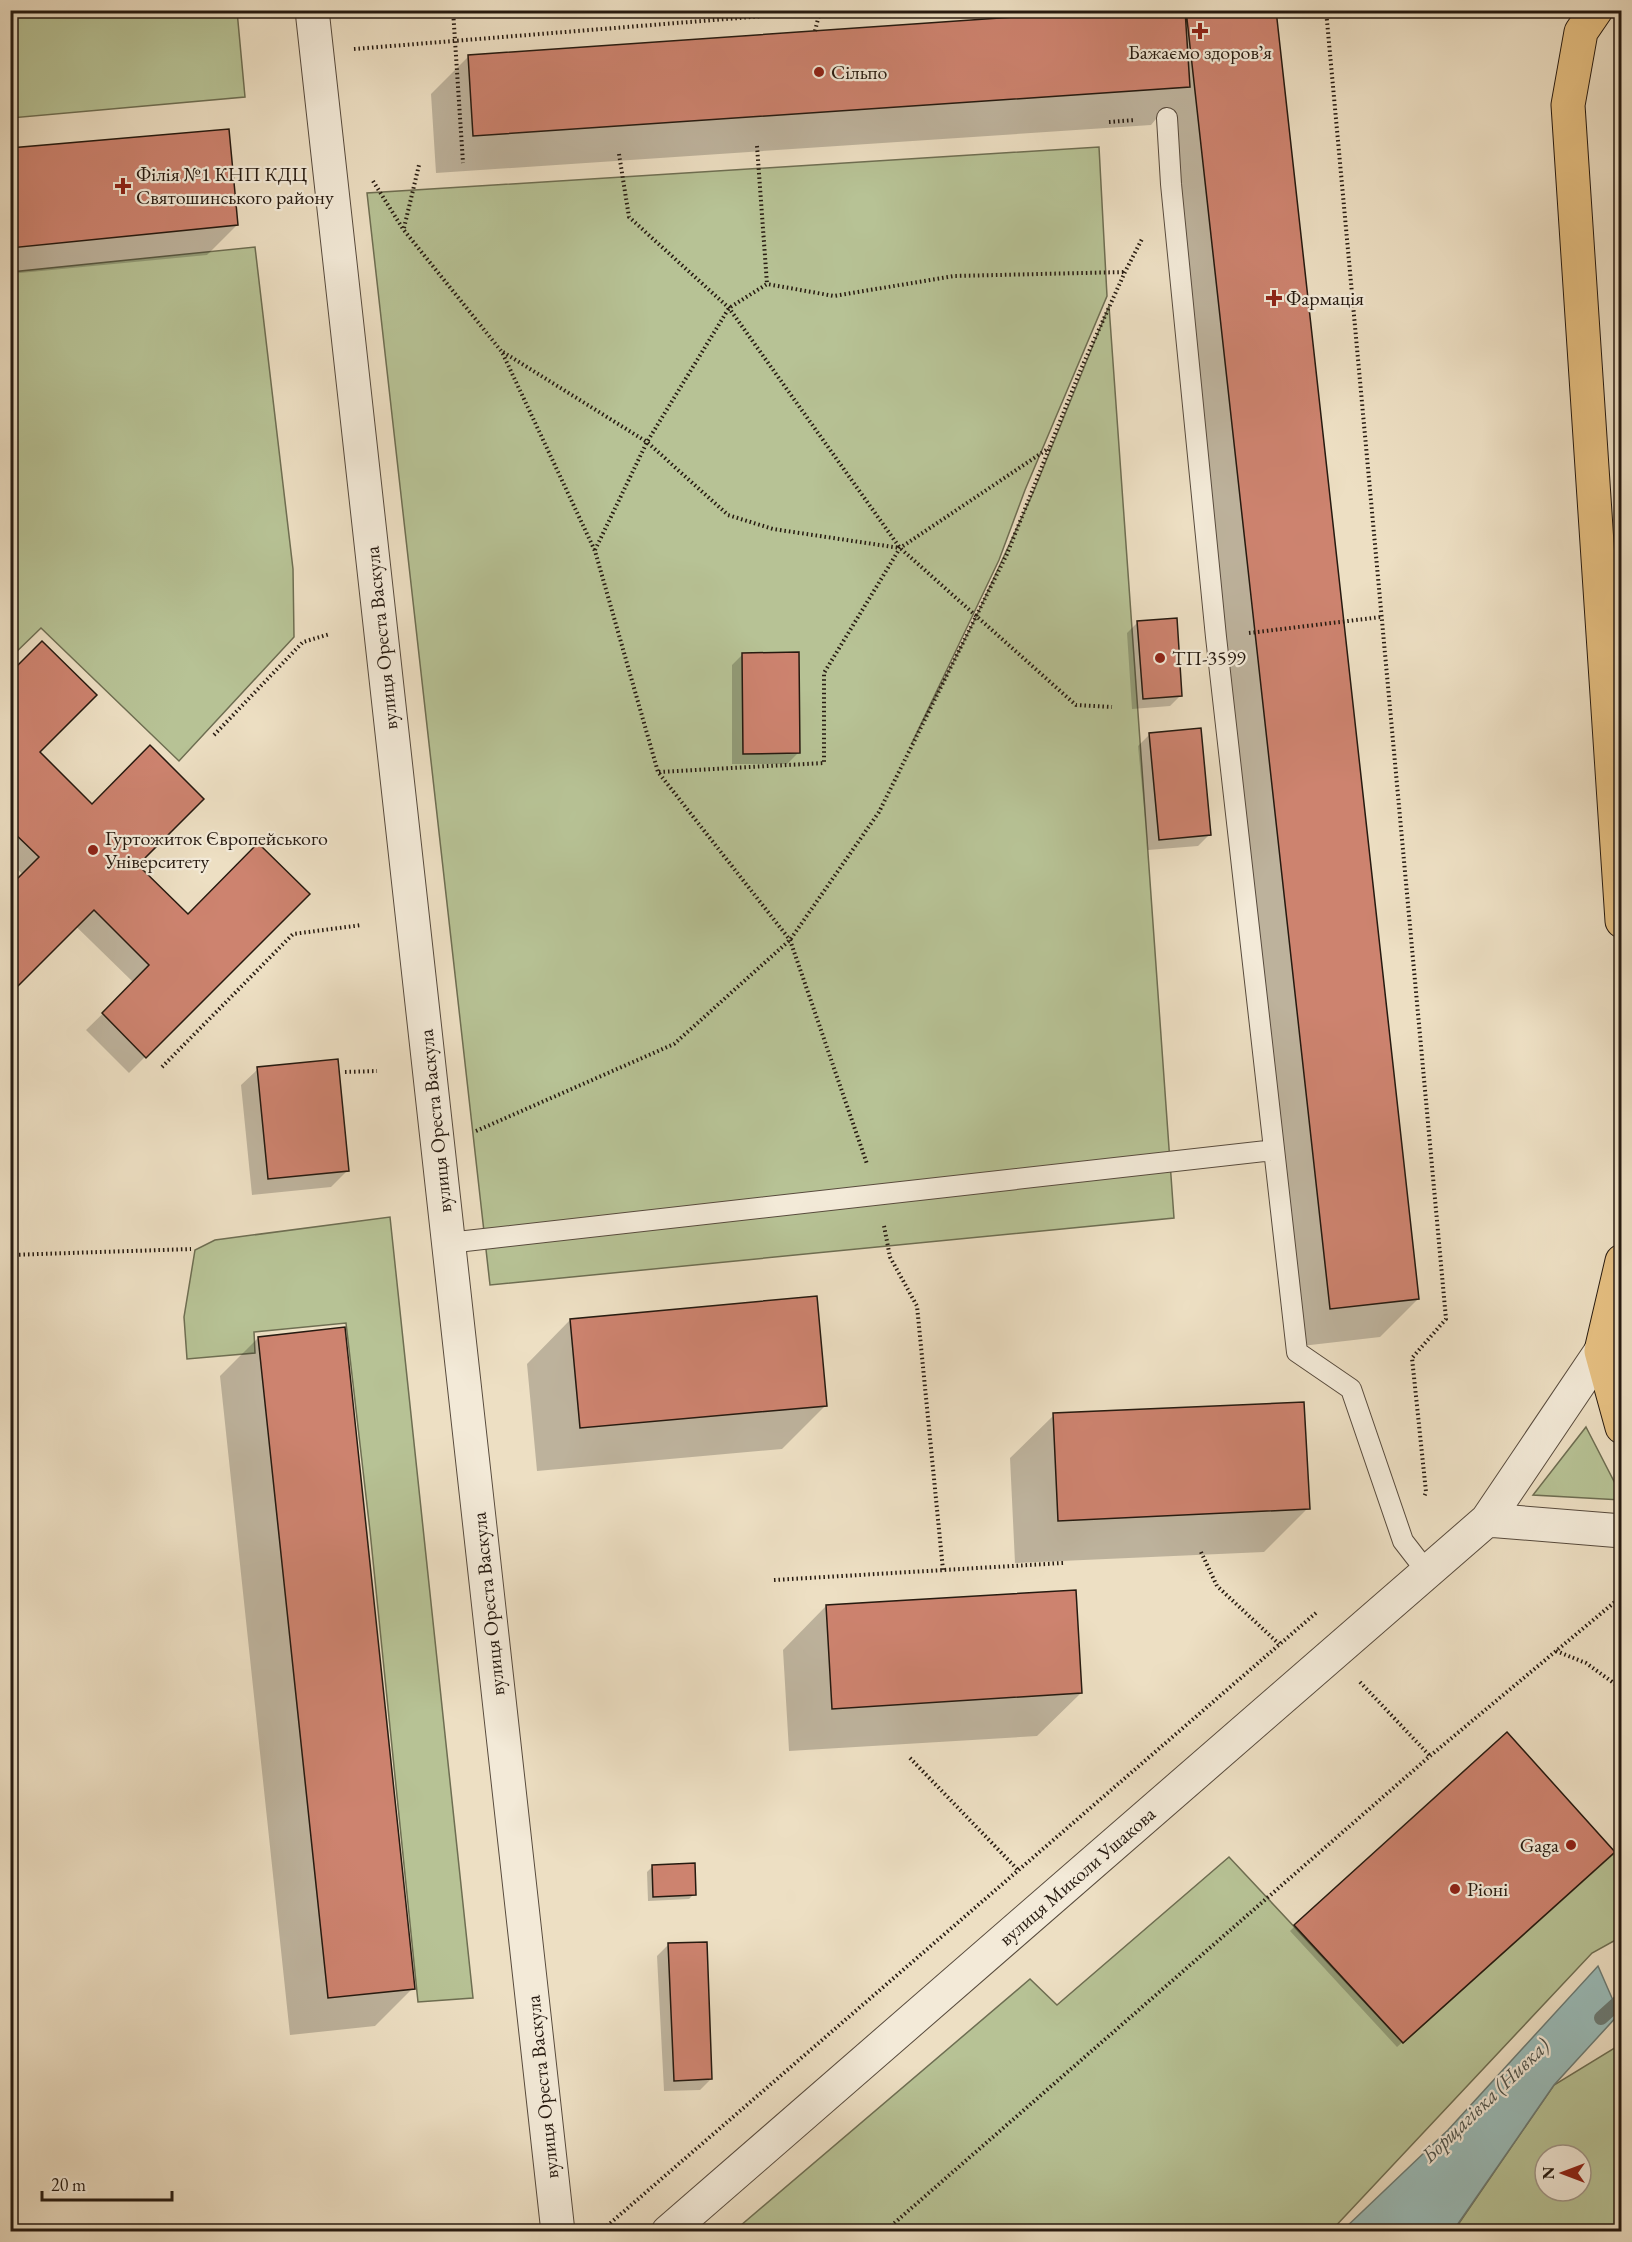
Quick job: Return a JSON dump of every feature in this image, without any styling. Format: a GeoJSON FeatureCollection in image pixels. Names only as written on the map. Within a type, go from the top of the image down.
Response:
{"type":"FeatureCollection","features":[{"type":"Feature","properties":{"kind":"highway"},"geometry":{"type":"LineString","coordinates":[[1596,10],[1581,32],[1568,105],[1622,921]]}},
{"type":"Feature","properties":{"kind":"highway"},"geometry":{"type":"LineString","coordinates":[[1622,1261],[1601,1351],[1622,1427]]}},
{"type":"Feature","properties":{"kind":"street","name":"вулиця Ореста Васкула"},"geometry":{"type":"LineString","coordinates":[[312,10],[558,2232]]}},
{"type":"Feature","properties":{"kind":"street","name":"вулиця Миколи Ушакова"},"geometry":{"type":"LineString","coordinates":[[668,2232],[1487,1520],[1601,1351]]}},
{"type":"Feature","properties":{"kind":"street"},"geometry":{"type":"LineString","coordinates":[[1487,1520],[1622,1531]]}},
{"type":"Feature","properties":{"kind":"lane"},"geometry":{"type":"LineString","coordinates":[[1167,117],[1171,184],[1216,638],[1297,1352],[1351,1389],[1403,1541],[1427,1572]]}},
{"type":"Feature","properties":{"kind":"lane"},"geometry":{"type":"LineString","coordinates":[[448,1243],[1274,1150]]}},
{"type":"Feature","properties":{"kind":"path"},"geometry":{"type":"LineString","coordinates":[[453,10],[463,163]]}},
{"type":"Feature","properties":{"kind":"path"},"geometry":{"type":"LineString","coordinates":[[351,49],[838,10]]}},
{"type":"Feature","properties":{"kind":"path"},"geometry":{"type":"LineString","coordinates":[[1326,10],[1446,1319],[1412,1358],[1426,1492],[1403,1541]]}},
{"type":"Feature","properties":{"kind":"path"},"geometry":{"type":"LineString","coordinates":[[815,31],[820,11]]}},
{"type":"Feature","properties":{"kind":"path"},"geometry":{"type":"LineString","coordinates":[[757,146],[767,284]]}},
{"type":"Feature","properties":{"kind":"path"},"geometry":{"type":"LineString","coordinates":[[619,154],[629,217],[729,308],[900,548],[1076,705],[1112,708]]}},
{"type":"Feature","properties":{"kind":"path"},"geometry":{"type":"LineString","coordinates":[[404,229],[419,165]]}},
{"type":"Feature","properties":{"kind":"path"},"geometry":{"type":"LineString","coordinates":[[370,177],[404,229],[502,352],[595,551],[658,772],[790,940],[878,1195],[890,1257],[917,1306],[943,1570]]}},
{"type":"Feature","properties":{"kind":"path"},"geometry":{"type":"LineString","coordinates":[[473,1133],[674,1044],[790,940],[879,812],[1007,554],[1081,369],[1125,272],[1171,184]]}},
{"type":"Feature","properties":{"kind":"path"},"geometry":{"type":"LineString","coordinates":[[595,551],[647,442],[729,308],[767,284],[834,296],[954,276],[1125,272]]}},
{"type":"Feature","properties":{"kind":"path"},"geometry":{"type":"LineString","coordinates":[[502,352],[647,442],[728,515],[773,529],[900,548]]}},
{"type":"Feature","properties":{"kind":"path"},"geometry":{"type":"LineString","coordinates":[[658,772],[824,763],[824,673],[900,548],[1050,448]]}},
{"type":"Feature","properties":{"kind":"path"},"geometry":{"type":"LineString","coordinates":[[1254,633],[1381,617]]}},
{"type":"Feature","properties":{"kind":"path"},"geometry":{"type":"LineString","coordinates":[[214,735],[303,642],[330,634]]}},
{"type":"Feature","properties":{"kind":"path"},"geometry":{"type":"LineString","coordinates":[[162,1066],[293,934],[362,925]]}},
{"type":"Feature","properties":{"kind":"path"},"geometry":{"type":"LineString","coordinates":[[345,1072],[377,1071]]}},
{"type":"Feature","properties":{"kind":"path"},"geometry":{"type":"LineString","coordinates":[[10,1255],[191,1249]]}},
{"type":"Feature","properties":{"kind":"path"},"geometry":{"type":"LineString","coordinates":[[1200,1552],[1217,1586],[1279,1644]]}},
{"type":"Feature","properties":{"kind":"path"},"geometry":{"type":"LineString","coordinates":[[774,1580],[1063,1563]]}},
{"type":"Feature","properties":{"kind":"path"},"geometry":{"type":"LineString","coordinates":[[884,2232],[1430,1756],[1622,1596]]}},
{"type":"Feature","properties":{"kind":"path"},"geometry":{"type":"LineString","coordinates":[[600,2232],[1322,1607]]}},
{"type":"Feature","properties":{"kind":"path"},"geometry":{"type":"LineString","coordinates":[[1305,1622],[1430,1756]]}},
{"type":"Feature","properties":{"kind":"path"},"geometry":{"type":"LineString","coordinates":[[1556,1650],[1586,1663],[1622,1689]]}},
{"type":"Feature","properties":{"kind":"path"},"geometry":{"type":"LineString","coordinates":[[910,1758],[1018,1870]]}},
{"type":"Feature","properties":{"kind":"green space"},"geometry":{"type":"Polygon","coordinates":[[[11,10],[237,11],[245,97],[11,118],[11,10]]]}},
{"type":"Feature","properties":{"kind":"green space"},"geometry":{"type":"Polygon","coordinates":[[[1099,147],[1107,296],[1025,490],[999,560],[912,743],[976,617],[1033,493],[1109,306],[1174,1218],[490,1285],[367,193],[1099,147]]]}},
{"type":"Feature","properties":{"kind":"green space"},"geometry":{"type":"Polygon","coordinates":[[[255,247],[293,569],[294,637],[179,761],[41,628],[11,657],[11,272],[255,247]]]}},
{"type":"Feature","properties":{"kind":"green space"},"geometry":{"type":"Polygon","coordinates":[[[390,1217],[473,1998],[418,2002],[370,1531],[346,1323],[254,1332],[255,1353],[187,1359],[184,1317],[195,1250],[215,1240],[390,1217]]]}},
{"type":"Feature","properties":{"kind":"green space"},"geometry":{"type":"Polygon","coordinates":[[[1586,1427],[1621,1495],[1621,1500],[1533,1495],[1586,1427]]]}},
{"type":"Feature","properties":{"kind":"green space"},"geometry":{"type":"Polygon","coordinates":[[[1621,1847],[1621,1937],[1592,1953],[1331,2231],[733,2232],[1030,1979],[1057,2005],[1229,1857],[1403,2043],[1621,1847]]]}},
{"type":"Feature","properties":{"kind":"green space"},"geometry":{"type":"Polygon","coordinates":[[[1621,2044],[1621,2231],[1453,2232],[1554,2085],[1621,2044]]]}},
{"type":"Feature","properties":{"kind":"water"},"geometry":{"type":"Polygon","coordinates":[[[1598,1966],[1619,2014],[1554,2085],[1453,2231],[1342,2231],[1448,2130],[1598,1966]]]}},
{"type":"Feature","properties":{"kind":"building"},"geometry":{"type":"Polygon","coordinates":[[[1117,10],[1185,10],[1190,87],[473,136],[468,55],[1117,10]]]}},
{"type":"Feature","properties":{"kind":"building"},"geometry":{"type":"Polygon","coordinates":[[[1186,10],[1276,10],[1419,1299],[1330,1309],[1186,10]]]}},
{"type":"Feature","properties":{"kind":"building","name":"Філія №1 КНП КДЦ Святошинського району"},"geometry":{"type":"Polygon","coordinates":[[[229,129],[238,225],[10,248],[10,148],[229,129]]]}},
{"type":"Feature","properties":{"kind":"building","name":"ТП-3599"},"geometry":{"type":"Polygon","coordinates":[[[1177,618],[1182,696],[1143,699],[1137,621],[1177,618]]]}},
{"type":"Feature","properties":{"kind":"building","name":"Гуртожиток Європейського Університету"},"geometry":{"type":"Polygon","coordinates":[[[42,641],[97,695],[40,752],[92,804],[150,745],[204,799],[138,865],[188,914],[258,843],[310,894],[146,1058],[102,1013],[149,965],[94,910],[10,994],[10,886],[39,857],[10,829],[10,673],[42,641]]]}},
{"type":"Feature","properties":{"kind":"building"},"geometry":{"type":"Polygon","coordinates":[[[799,652],[800,753],[743,754],[742,653],[799,652]]]}},
{"type":"Feature","properties":{"kind":"building"},"geometry":{"type":"Polygon","coordinates":[[[1201,728],[1211,835],[1159,840],[1149,733],[1201,728]]]}},
{"type":"Feature","properties":{"kind":"building"},"geometry":{"type":"Polygon","coordinates":[[[338,1059],[349,1171],[268,1179],[257,1067],[338,1059]]]}},
{"type":"Feature","properties":{"kind":"building"},"geometry":{"type":"Polygon","coordinates":[[[817,1296],[827,1406],[580,1428],[570,1319],[817,1296]]]}},
{"type":"Feature","properties":{"kind":"building"},"geometry":{"type":"Polygon","coordinates":[[[345,1327],[415,1989],[328,1998],[258,1337],[345,1327]]]}},
{"type":"Feature","properties":{"kind":"building"},"geometry":{"type":"Polygon","coordinates":[[[1304,1402],[1310,1509],[1058,1521],[1053,1413],[1304,1402]]]}},
{"type":"Feature","properties":{"kind":"building"},"geometry":{"type":"Polygon","coordinates":[[[1076,1590],[1082,1693],[832,1709],[826,1605],[1076,1590]]]}},
{"type":"Feature","properties":{"kind":"building","name":"Ріоні"},"geometry":{"type":"Polygon","coordinates":[[[1507,1732],[1615,1852],[1403,2043],[1294,1925],[1507,1732]]]}},
{"type":"Feature","properties":{"kind":"building"},"geometry":{"type":"Polygon","coordinates":[[[695,1863],[696,1895],[653,1897],[652,1865],[695,1863]]]}},
{"type":"Feature","properties":{"kind":"building"},"geometry":{"type":"Polygon","coordinates":[[[707,1942],[712,2079],[674,2081],[668,1943],[707,1942]]]}},
{"type":"Feature","properties":{"kind":"waterway","name":"Борщагівка (Нивка)"},"geometry":{"type":"LineString","coordinates":[[1601,2018],[1622,1999]]}},
{"type":"Feature","properties":{"kind":"place","name":"Бажаємо здоровʼя"},"geometry":{"type":"Point","coordinates":[1200,31]}},
{"type":"Feature","properties":{"kind":"place","name":"Сільпо"},"geometry":{"type":"Point","coordinates":[819,72]}},
{"type":"Feature","properties":{"kind":"place","name":"Філія №1 КНП КДЦ Святошинського району"},"geometry":{"type":"Point","coordinates":[123,186]}},
{"type":"Feature","properties":{"kind":"place","name":"Фармація"},"geometry":{"type":"Point","coordinates":[1274,298]}},
{"type":"Feature","properties":{"kind":"place","name":"ТП-3599"},"geometry":{"type":"Point","coordinates":[1160,658]}},
{"type":"Feature","properties":{"kind":"place","name":"Гуртожиток Європейського Університету"},"geometry":{"type":"Point","coordinates":[93,850]}},
{"type":"Feature","properties":{"kind":"place","name":"Gaga"},"geometry":{"type":"Point","coordinates":[1571,1845]}},
{"type":"Feature","properties":{"kind":"place","name":"Ріоні"},"geometry":{"type":"Point","coordinates":[1455,1889]}}]}
